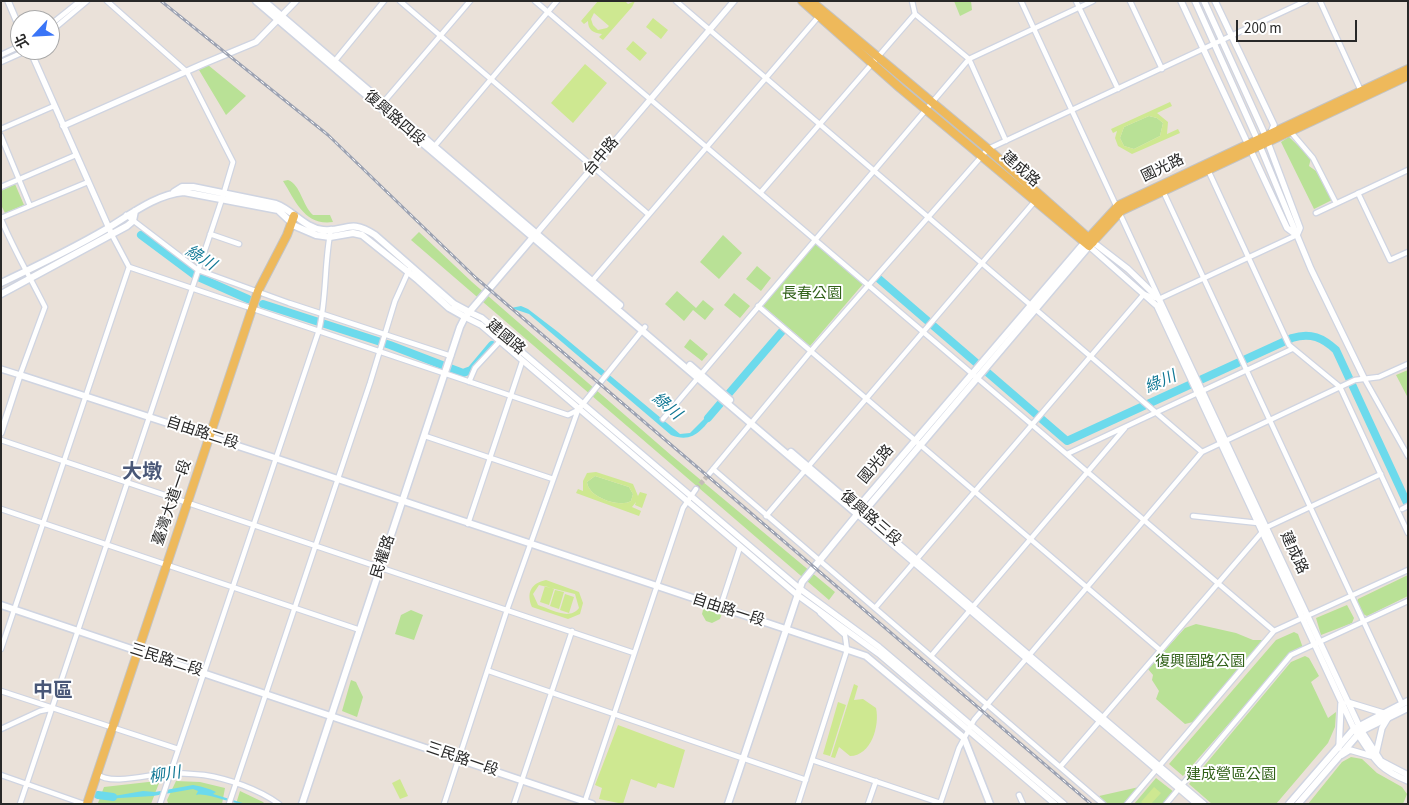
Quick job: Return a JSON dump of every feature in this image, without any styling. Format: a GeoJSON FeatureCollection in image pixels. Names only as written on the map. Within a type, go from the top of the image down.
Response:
{"type":"FeatureCollection","features":[{"type":"Feature","properties":{"kind":"main road","name":"復興路四段"},"geometry":{"type":"LineString","coordinates":[[256,1],[281,19],[534,236]]}},
{"type":"Feature","properties":{"kind":"main road","name":"復興路四段"},"geometry":{"type":"LineString","coordinates":[[264,1],[281,19]]}},
{"type":"Feature","properties":{"kind":"main road","name":"建成路"},"geometry":{"type":"LineString","coordinates":[[802,1],[877,56],[929,106]]}},
{"type":"Feature","properties":{"kind":"main road","name":"建成路"},"geometry":{"type":"LineString","coordinates":[[811,1],[821,14],[871,63],[929,106],[1089,242]]}},
{"type":"Feature","properties":{"kind":"main road","name":"國光路"},"geometry":{"type":"LineString","coordinates":[[1268,136],[1290,131],[1408,69]]}},
{"type":"Feature","properties":{"kind":"main road","name":"國光路"},"geometry":{"type":"LineString","coordinates":[[1162,188],[1208,170],[1268,136],[1362,94],[1408,76]]}},
{"type":"Feature","properties":{"kind":"main road","name":"國光路"},"geometry":{"type":"LineString","coordinates":[[728,804],[798,591],[818,560],[859,513],[862,503],[917,443],[1118,210],[1249,147]]}},
{"type":"Feature","properties":{"kind":"main road","name":"建成路"},"geometry":{"type":"LineString","coordinates":[[984,152],[1034,202],[1089,242]]}},
{"type":"Feature","properties":{"kind":"main road","name":"建國路"},"geometry":{"type":"LineString","coordinates":[[1,283],[108,228],[126,215],[183,189],[223,196],[278,210],[309,233],[330,237],[352,233],[362,235],[410,269],[467,314]]}},
{"type":"Feature","properties":{"kind":"main road"},"geometry":{"type":"LineString","coordinates":[[1,294],[112,235],[132,220],[135,211]]}},
{"type":"Feature","properties":{"kind":"main road","name":"建國路"},"geometry":{"type":"LineString","coordinates":[[293,220],[315,228],[331,229],[361,226],[375,235],[410,269]]}},
{"type":"Feature","properties":{"kind":"main road","name":"臺灣大道一段"},"geometry":{"type":"LineString","coordinates":[[85,804],[138,652],[257,292],[293,220]]}},
{"type":"Feature","properties":{"kind":"main road","name":"復興路三段"},"geometry":{"type":"LineString","coordinates":[[534,236],[591,282],[859,513]]}},
{"type":"Feature","properties":{"kind":"main road","name":"台中路"},"geometry":{"type":"LineString","coordinates":[[467,314],[534,236]]}},
{"type":"Feature","properties":{"kind":"main road","name":"民權路"},"geometry":{"type":"LineString","coordinates":[[302,804],[402,501],[467,314]]}},
{"type":"Feature","properties":{"kind":"main road","name":"自由路二段"},"geometry":{"type":"LineString","coordinates":[[20,375],[402,501]]}},
{"type":"Feature","properties":{"kind":"main road","name":"自由路一段"},"geometry":{"type":"LineString","coordinates":[[402,501],[847,650],[871,660],[964,738],[990,804]]}},
{"type":"Feature","properties":{"kind":"main road","name":"三民路二段"},"geometry":{"type":"LineString","coordinates":[[1,605],[332,716]]}},
{"type":"Feature","properties":{"kind":"main road"},"geometry":{"type":"LineString","coordinates":[[1289,804],[1339,748],[1358,730],[1406,704]]}},
{"type":"Feature","properties":{"kind":"main road","name":"三民路一段"},"geometry":{"type":"LineString","coordinates":[[332,716],[592,804]]}},
{"type":"Feature","properties":{"kind":"main road"},"geometry":{"type":"LineString","coordinates":[[1298,804],[1336,760],[1358,730]]}},
{"type":"Feature","properties":{"kind":"street"},"geometry":{"type":"LineString","coordinates":[[60,17],[80,1]]}},
{"type":"Feature","properties":{"kind":"street"},"geometry":{"type":"LineString","coordinates":[[60,24],[87,1]]}},
{"type":"Feature","properties":{"kind":"street"},"geometry":{"type":"LineString","coordinates":[[20,804],[105,543],[233,162],[187,72],[107,1]]}},
{"type":"Feature","properties":{"kind":"street"},"geometry":{"type":"LineString","coordinates":[[63,126],[258,41],[281,19],[296,1]]}},
{"type":"Feature","properties":{"kind":"street"},"geometry":{"type":"LineString","coordinates":[[333,63],[384,1]]}},
{"type":"Feature","properties":{"kind":"street"},"geometry":{"type":"LineString","coordinates":[[400,1],[648,214]]}},
{"type":"Feature","properties":{"kind":"street"},"geometry":{"type":"LineString","coordinates":[[381,105],[470,1]]}},
{"type":"Feature","properties":{"kind":"street"},"geometry":{"type":"LineString","coordinates":[[535,1],[762,192],[923,332],[977,374],[1144,521],[1274,631]]}},
{"type":"Feature","properties":{"kind":"street"},"geometry":{"type":"LineString","coordinates":[[432,148],[557,1]]}},
{"type":"Feature","properties":{"kind":"street"},"geometry":{"type":"LineString","coordinates":[[676,1],[1092,355],[1202,452]]}},
{"type":"Feature","properties":{"kind":"street","name":"台中路"},"geometry":{"type":"LineString","coordinates":[[534,236],[734,1]]}},
{"type":"Feature","properties":{"kind":"street"},"geometry":{"type":"LineString","coordinates":[[912,1],[915,14],[969,59],[1006,141]]}},
{"type":"Feature","properties":{"kind":"street"},"geometry":{"type":"LineString","coordinates":[[1021,1],[1159,299]]}},
{"type":"Feature","properties":{"kind":"street"},"geometry":{"type":"LineString","coordinates":[[1076,1],[1118,89]]}},
{"type":"Feature","properties":{"kind":"street"},"geometry":{"type":"LineString","coordinates":[[663,419],[969,59],[1093,1]]}},
{"type":"Feature","properties":{"kind":"street"},"geometry":{"type":"LineString","coordinates":[[1130,1],[1162,68]]}},
{"type":"Feature","properties":{"kind":"street"},"geometry":{"type":"LineString","coordinates":[[1182,1],[1287,228],[1297,236]]}},
{"type":"Feature","properties":{"kind":"street"},"geometry":{"type":"LineString","coordinates":[[1195,1],[1258,142],[1297,236],[1364,378],[1408,456]]}},
{"type":"Feature","properties":{"kind":"street"},"geometry":{"type":"LineString","coordinates":[[875,608],[1144,294],[1159,299],[1297,236],[1300,228],[1268,136],[1204,1]]}},
{"type":"Feature","properties":{"kind":"street"},"geometry":{"type":"LineString","coordinates":[[1215,1],[1274,125],[1268,136]]}},
{"type":"Feature","properties":{"kind":"street"},"geometry":{"type":"LineString","coordinates":[[709,474],[984,152],[1306,1]]}},
{"type":"Feature","properties":{"kind":"street"},"geometry":{"type":"LineString","coordinates":[[1320,1],[1362,94]]}},
{"type":"Feature","properties":{"kind":"street"},"geometry":{"type":"LineString","coordinates":[[591,282],[821,14]]}},
{"type":"Feature","properties":{"kind":"street"},"geometry":{"type":"LineString","coordinates":[[762,192],[915,14]]}},
{"type":"Feature","properties":{"kind":"street"},"geometry":{"type":"LineString","coordinates":[[33,60],[108,228],[129,268],[381,351],[449,365]]}},
{"type":"Feature","properties":{"kind":"street"},"geometry":{"type":"LineString","coordinates":[[1,128],[54,106]]}},
{"type":"Feature","properties":{"kind":"street"},"geometry":{"type":"LineString","coordinates":[[1290,131],[1313,158],[1336,203]]}},
{"type":"Feature","properties":{"kind":"street"},"geometry":{"type":"LineString","coordinates":[[1,136],[30,206]]}},
{"type":"Feature","properties":{"kind":"street"},"geometry":{"type":"LineString","coordinates":[[1,187],[76,155]]}},
{"type":"Feature","properties":{"kind":"street"},"geometry":{"type":"LineString","coordinates":[[1208,170],[1291,347],[1343,386],[1408,532]]}},
{"type":"Feature","properties":{"kind":"street"},"geometry":{"type":"LineString","coordinates":[[1316,212],[1408,170]]}},
{"type":"Feature","properties":{"kind":"street"},"geometry":{"type":"LineString","coordinates":[[1,433],[45,307],[27,271],[20,262],[1,218],[88,182]]}},
{"type":"Feature","properties":{"kind":"street"},"geometry":{"type":"LineString","coordinates":[[1162,188],[1364,622],[1406,704]]}},
{"type":"Feature","properties":{"kind":"street"},"geometry":{"type":"LineString","coordinates":[[1358,193],[1390,260],[1407,253]]}},
{"type":"Feature","properties":{"kind":"street"},"geometry":{"type":"LineString","coordinates":[[766,516],[1034,202]]}},
{"type":"Feature","properties":{"kind":"street"},"geometry":{"type":"LineString","coordinates":[[126,215],[198,270],[322,316],[385,336],[449,365],[470,382],[568,415],[578,410]]}},
{"type":"Feature","properties":{"kind":"street"},"geometry":{"type":"LineString","coordinates":[[160,802],[319,331],[331,229]]}},
{"type":"Feature","properties":{"kind":"street"},"geometry":{"type":"LineString","coordinates":[[210,234],[239,244]]}},
{"type":"Feature","properties":{"kind":"street","name":"建成路"},"geometry":{"type":"LineString","coordinates":[[1089,242],[1157,306],[1194,379]]}},
{"type":"Feature","properties":{"kind":"street","name":"建成路"},"geometry":{"type":"LineString","coordinates":[[1089,242],[1128,269],[1159,299],[1199,390],[1344,703],[1374,755]]}},
{"type":"Feature","properties":{"kind":"street"},"geometry":{"type":"LineString","coordinates":[[1,649],[129,268]]}},
{"type":"Feature","properties":{"kind":"street"},"geometry":{"type":"LineString","coordinates":[[229,804],[385,336],[410,269]]}},
{"type":"Feature","properties":{"kind":"street"},"geometry":{"type":"LineString","coordinates":[[758,306],[1160,650]]}},
{"type":"Feature","properties":{"kind":"street","name":"建國路"},"geometry":{"type":"LineString","coordinates":[[467,314],[578,410],[689,498],[740,547],[798,591]]}},
{"type":"Feature","properties":{"kind":"street","name":"建國路"},"geometry":{"type":"LineString","coordinates":[[467,314],[482,318],[798,591]]}},
{"type":"Feature","properties":{"kind":"street"},"geometry":{"type":"LineString","coordinates":[[444,804],[489,671],[507,610],[578,410],[644,328]]}},
{"type":"Feature","properties":{"kind":"street"},"geometry":{"type":"LineString","coordinates":[[470,382],[475,368],[500,341]]}},
{"type":"Feature","properties":{"kind":"street"},"geometry":{"type":"LineString","coordinates":[[1067,454],[1158,413],[1199,390],[1291,347]]}},
{"type":"Feature","properties":{"kind":"street"},"geometry":{"type":"LineString","coordinates":[[468,524],[522,362]]}},
{"type":"Feature","properties":{"kind":"street"},"geometry":{"type":"LineString","coordinates":[[812,760],[940,803],[970,726],[1202,452],[1355,380],[1379,377],[1408,364]]}},
{"type":"Feature","properties":{"kind":"street","name":"自由路二段"},"geometry":{"type":"LineString","coordinates":[[1,369],[20,375]]}},
{"type":"Feature","properties":{"kind":"street"},"geometry":{"type":"LineString","coordinates":[[931,656],[1124,428]]}},
{"type":"Feature","properties":{"kind":"street"},"geometry":{"type":"LineString","coordinates":[[425,436],[553,479]]}},
{"type":"Feature","properties":{"kind":"street"},"geometry":{"type":"LineString","coordinates":[[1,440],[634,653]]}},
{"type":"Feature","properties":{"kind":"street","name":"建成路"},"geometry":{"type":"LineString","coordinates":[[1223,442],[1257,522],[1264,530]]}},
{"type":"Feature","properties":{"kind":"street"},"geometry":{"type":"LineString","coordinates":[[714,469],[766,516],[1104,804]]}},
{"type":"Feature","properties":{"kind":"street"},"geometry":{"type":"LineString","coordinates":[[1060,767],[1217,582],[1264,530],[1381,474]]}},
{"type":"Feature","properties":{"kind":"street"},"geometry":{"type":"LineString","coordinates":[[584,801],[656,587],[689,498],[696,489]]}},
{"type":"Feature","properties":{"kind":"street"},"geometry":{"type":"LineString","coordinates":[[1402,509],[1408,506]]}},
{"type":"Feature","properties":{"kind":"street"},"geometry":{"type":"LineString","coordinates":[[1,509],[360,630]]}},
{"type":"Feature","properties":{"kind":"street","name":"復興路三段"},"geometry":{"type":"LineString","coordinates":[[859,513],[1204,804]]}},
{"type":"Feature","properties":{"kind":"street"},"geometry":{"type":"LineString","coordinates":[[1193,516],[1257,522]]}},
{"type":"Feature","properties":{"kind":"street"},"geometry":{"type":"LineString","coordinates":[[720,608],[740,547]]}},
{"type":"Feature","properties":{"kind":"street"},"geometry":{"type":"LineString","coordinates":[[1127,804],[1274,631],[1408,570]]}},
{"type":"Feature","properties":{"kind":"street"},"geometry":{"type":"LineString","coordinates":[[798,591],[817,608],[970,726],[1055,804]]}},
{"type":"Feature","properties":{"kind":"street"},"geometry":{"type":"LineString","coordinates":[[798,591],[879,647],[1064,804]]}},
{"type":"Feature","properties":{"kind":"street"},"geometry":{"type":"LineString","coordinates":[[1166,804],[1291,655],[1408,601]]}},
{"type":"Feature","properties":{"kind":"street"},"geometry":{"type":"LineString","coordinates":[[798,804],[847,650],[846,635],[823,618],[817,608]]}},
{"type":"Feature","properties":{"kind":"street"},"geometry":{"type":"LineString","coordinates":[[514,804],[572,632]]}},
{"type":"Feature","properties":{"kind":"street"},"geometry":{"type":"LineString","coordinates":[[489,671],[550,694],[806,780]]}},
{"type":"Feature","properties":{"kind":"street"},"geometry":{"type":"LineString","coordinates":[[1,691],[178,749]]}},
{"type":"Feature","properties":{"kind":"street"},"geometry":{"type":"LineString","coordinates":[[1339,748],[1344,703],[1385,715],[1374,755]]}},
{"type":"Feature","properties":{"kind":"street"},"geometry":{"type":"LineString","coordinates":[[1,729],[40,711],[52,709]]}},
{"type":"Feature","properties":{"kind":"street"},"geometry":{"type":"LineString","coordinates":[[1336,760],[1350,750],[1374,755],[1389,766],[1408,775]]}},
{"type":"Feature","properties":{"kind":"street"},"geometry":{"type":"LineString","coordinates":[[1374,755],[1389,773],[1408,781]]}},
{"type":"Feature","properties":{"kind":"street"},"geometry":{"type":"LineString","coordinates":[[97,774],[109,779],[170,773],[204,775],[236,783],[266,795],[279,804]]}},
{"type":"Feature","properties":{"kind":"street"},"geometry":{"type":"LineString","coordinates":[[1,775],[85,804]]}},
{"type":"Feature","properties":{"kind":"street"},"geometry":{"type":"LineString","coordinates":[[868,804],[876,781]]}},
{"type":"Feature","properties":{"kind":"street","name":"復興路三段"},"geometry":{"type":"LineString","coordinates":[[1181,786],[1197,804]]}},
{"type":"Feature","properties":{"kind":"street"},"geometry":{"type":"LineString","coordinates":[[1019,795],[1023,804]]}},
{"type":"Feature","properties":{"kind":"green space"},"geometry":{"type":"Polygon","coordinates":[[[598,1],[625,1],[628,4],[635,1],[603,40],[599,37],[602,34],[590,29],[588,21],[584,24],[581,21],[598,1]],[[594,13],[591,19],[593,25],[598,30],[609,26],[594,13]]]}},
{"type":"Feature","properties":{"kind":"green space"},"geometry":{"type":"Polygon","coordinates":[[[954,1],[971,1],[972,10],[960,16],[954,1]]]}},
{"type":"Feature","properties":{"kind":"green space"},"geometry":{"type":"Polygon","coordinates":[[[653,18],[668,30],[661,39],[646,27],[653,18]]]}},
{"type":"Feature","properties":{"kind":"green space"},"geometry":{"type":"Polygon","coordinates":[[[633,41],[647,53],[640,61],[626,49],[633,41]]]}},
{"type":"Feature","properties":{"kind":"green space"},"geometry":{"type":"Polygon","coordinates":[[[585,64],[607,83],[573,123],[551,103],[585,64]]]}},
{"type":"Feature","properties":{"kind":"green space"},"geometry":{"type":"Polygon","coordinates":[[[208,65],[246,96],[226,115],[199,70],[208,65]]]}},
{"type":"Feature","properties":{"kind":"green space"},"geometry":{"type":"Polygon","coordinates":[[[1170,102],[1172,106],[1157,113],[1168,122],[1167,134],[1178,129],[1180,133],[1132,154],[1118,146],[1115,138],[1117,131],[1113,133],[1111,129],[1170,102]],[[1149,116],[1124,127],[1120,138],[1124,146],[1134,149],[1160,136],[1163,123],[1157,118],[1149,116]]]}},
{"type":"Feature","properties":{"kind":"green space"},"geometry":{"type":"Polygon","coordinates":[[[1149,116],[1157,118],[1163,123],[1160,136],[1134,149],[1124,146],[1120,138],[1124,127],[1149,116]]]}},
{"type":"Feature","properties":{"kind":"green space"},"geometry":{"type":"Polygon","coordinates":[[[1289,137],[1311,158],[1309,166],[1316,171],[1332,200],[1314,209],[1281,142],[1289,137]]]}},
{"type":"Feature","properties":{"kind":"green space"},"geometry":{"type":"Polygon","coordinates":[[[288,180],[296,186],[313,215],[330,215],[333,222],[315,220],[302,211],[283,181],[288,180]]]}},
{"type":"Feature","properties":{"kind":"green space"},"geometry":{"type":"Polygon","coordinates":[[[15,184],[24,205],[5,213],[1,205],[1,191],[15,184]]]}},
{"type":"Feature","properties":{"kind":"green space"},"geometry":{"type":"Polygon","coordinates":[[[419,232],[472,282],[672,456],[835,592],[829,600],[411,240],[419,232]]]}},
{"type":"Feature","properties":{"kind":"green space"},"geometry":{"type":"Polygon","coordinates":[[[723,235],[742,253],[719,279],[700,262],[723,235]]]}},
{"type":"Feature","properties":{"kind":"green space","name":"長春公園"},"geometry":{"type":"Polygon","coordinates":[[[815,243],[863,284],[810,346],[762,305],[815,243]]]}},
{"type":"Feature","properties":{"kind":"green space"},"geometry":{"type":"Polygon","coordinates":[[[757,266],[771,278],[761,291],[746,279],[757,266]]]}},
{"type":"Feature","properties":{"kind":"green space"},"geometry":{"type":"Polygon","coordinates":[[[677,291],[696,308],[703,300],[714,309],[705,320],[693,310],[684,321],[665,304],[677,291]]]}},
{"type":"Feature","properties":{"kind":"green space"},"geometry":{"type":"Polygon","coordinates":[[[734,293],[750,306],[740,318],[724,305],[734,293]]]}},
{"type":"Feature","properties":{"kind":"green space"},"geometry":{"type":"Polygon","coordinates":[[[690,339],[708,354],[702,361],[684,347],[690,339]]]}},
{"type":"Feature","properties":{"kind":"green space"},"geometry":{"type":"Polygon","coordinates":[[[1408,370],[1408,398],[1396,375],[1408,370]]]}},
{"type":"Feature","properties":{"kind":"green space"},"geometry":{"type":"Polygon","coordinates":[[[596,472],[633,484],[638,496],[640,492],[647,494],[642,508],[635,505],[636,502],[632,507],[641,511],[639,516],[576,493],[578,489],[583,491],[583,481],[587,473],[596,472]],[[595,476],[587,482],[589,487],[598,496],[605,500],[619,503],[631,501],[633,494],[629,487],[595,476]]]}},
{"type":"Feature","properties":{"kind":"green space"},"geometry":{"type":"Polygon","coordinates":[[[595,476],[629,487],[633,494],[631,501],[626,503],[612,502],[598,496],[589,487],[587,482],[595,476]]]}},
{"type":"Feature","properties":{"kind":"green space"},"geometry":{"type":"Polygon","coordinates":[[[1408,575],[1408,596],[1367,616],[1363,614],[1357,601],[1358,599],[1408,575]]]}},
{"type":"Feature","properties":{"kind":"green space"},"geometry":{"type":"Polygon","coordinates":[[[546,580],[579,592],[583,603],[580,614],[568,619],[532,607],[530,602],[531,589],[541,581],[546,580]],[[539,585],[533,594],[538,605],[570,614],[579,608],[575,594],[539,585]]]}},
{"type":"Feature","properties":{"kind":"green space"},"geometry":{"type":"Polygon","coordinates":[[[545,586],[554,589],[549,605],[540,602],[545,586]]]}},
{"type":"Feature","properties":{"kind":"green space"},"geometry":{"type":"Polygon","coordinates":[[[555,590],[564,592],[559,609],[550,606],[555,590]]]}},
{"type":"Feature","properties":{"kind":"green space"},"geometry":{"type":"Polygon","coordinates":[[[565,594],[574,597],[569,613],[560,610],[565,594]]]}},
{"type":"Feature","properties":{"kind":"green space"},"geometry":{"type":"Polygon","coordinates":[[[1347,605],[1354,618],[1352,623],[1321,635],[1316,618],[1347,605]]]}},
{"type":"Feature","properties":{"kind":"green space"},"geometry":{"type":"Polygon","coordinates":[[[704,606],[722,613],[720,619],[712,623],[706,621],[702,614],[704,606]]]}},
{"type":"Feature","properties":{"kind":"green space"},"geometry":{"type":"Polygon","coordinates":[[[411,610],[423,615],[414,640],[395,634],[401,615],[411,610]]]}},
{"type":"Feature","properties":{"kind":"green space","name":"復興園路公園"},"geometry":{"type":"Polygon","coordinates":[[[1196,624],[1236,633],[1253,640],[1265,640],[1193,722],[1185,724],[1156,699],[1159,691],[1152,680],[1153,675],[1148,669],[1185,628],[1196,624]]]}},
{"type":"Feature","properties":{"kind":"green space"},"geometry":{"type":"Polygon","coordinates":[[[1294,632],[1298,634],[1303,648],[1289,655],[1183,776],[1169,764],[1276,640],[1294,632]]]}},
{"type":"Feature","properties":{"kind":"green space","name":"建成營區公園"},"geometry":{"type":"Polygon","coordinates":[[[1305,656],[1309,658],[1319,676],[1311,682],[1328,718],[1336,712],[1335,727],[1328,743],[1276,804],[1212,804],[1189,784],[1291,662],[1305,656]]]}},
{"type":"Feature","properties":{"kind":"green space"},"geometry":{"type":"Polygon","coordinates":[[[351,680],[356,682],[363,697],[357,717],[342,711],[351,680]]]}},
{"type":"Feature","properties":{"kind":"green space"},"geometry":{"type":"Polygon","coordinates":[[[854,684],[858,686],[854,700],[863,699],[876,708],[877,723],[875,731],[869,746],[857,755],[850,756],[839,747],[835,758],[831,757],[854,684]]]}},
{"type":"Feature","properties":{"kind":"green space"},"geometry":{"type":"Polygon","coordinates":[[[838,702],[846,705],[830,756],[823,754],[838,702]]]}},
{"type":"Feature","properties":{"kind":"green space"},"geometry":{"type":"Polygon","coordinates":[[[618,725],[685,750],[674,788],[658,783],[656,788],[631,779],[623,804],[599,799],[602,788],[595,785],[618,725]]]}},
{"type":"Feature","properties":{"kind":"green space"},"geometry":{"type":"Polygon","coordinates":[[[1351,757],[1362,759],[1377,773],[1402,787],[1407,794],[1403,804],[1308,804],[1342,762],[1351,757]]]}},
{"type":"Feature","properties":{"kind":"green space"},"geometry":{"type":"Polygon","coordinates":[[[1156,778],[1174,792],[1163,804],[1134,804],[1156,778]]]}},
{"type":"Feature","properties":{"kind":"green space"},"geometry":{"type":"Polygon","coordinates":[[[400,779],[408,796],[400,799],[392,783],[400,779]]]}},
{"type":"Feature","properties":{"kind":"green space"},"geometry":{"type":"Polygon","coordinates":[[[157,781],[159,783],[151,804],[98,803],[104,787],[157,781]]]}},
{"type":"Feature","properties":{"kind":"green space"},"geometry":{"type":"Polygon","coordinates":[[[176,781],[200,782],[225,788],[222,804],[168,803],[167,800],[176,781]]]}},
{"type":"Feature","properties":{"kind":"green space"},"geometry":{"type":"Polygon","coordinates":[[[1139,787],[1124,804],[1108,804],[1099,796],[1139,787]]]}},
{"type":"Feature","properties":{"kind":"green space"},"geometry":{"type":"Polygon","coordinates":[[[1154,787],[1161,793],[1151,804],[1141,802],[1154,787]]]}},
{"type":"Feature","properties":{"kind":"green space"},"geometry":{"type":"Polygon","coordinates":[[[240,791],[263,802],[265,804],[236,804],[240,791]]]}},
{"type":"Feature","properties":{"kind":"water"},"geometry":{"type":"Polygon","coordinates":[[[521,306],[528,309],[558,332],[680,434],[690,433],[713,410],[715,413],[702,429],[691,436],[685,438],[671,435],[529,314],[511,308],[521,306]]]}},
{"type":"Feature","properties":{"kind":"water","name":"柳川"},"geometry":{"type":"Polygon","coordinates":[[[193,785],[216,792],[213,794],[246,804],[206,795],[196,795],[198,791],[193,789],[153,796],[103,799],[104,794],[114,796],[143,791],[155,792],[193,785]]]}},
{"type":"Feature","properties":{"kind":"waterway","name":"綠川"},"geometry":{"type":"LineString","coordinates":[[141,235],[196,276],[248,299]]}},
{"type":"Feature","properties":{"kind":"waterway","name":"綠川"},"geometry":{"type":"LineString","coordinates":[[879,279],[1067,441],[1292,338],[1311,336],[1321,339],[1336,350],[1408,505]]}},
{"type":"Feature","properties":{"kind":"waterway","name":"綠川"},"geometry":{"type":"LineString","coordinates":[[263,304],[390,345],[463,373],[471,370],[492,345]]}},
{"type":"Feature","properties":{"kind":"waterway","name":"綠川"},"geometry":{"type":"LineString","coordinates":[[708,418],[784,329]]}},
{"type":"Feature","properties":{"kind":"waterway","name":"柳川"},"geometry":{"type":"LineString","coordinates":[[98,795],[113,797]]}},
{"type":"Feature","properties":{"kind":"tunnel"},"geometry":{"type":"LineString","coordinates":[[696,489],[709,474]]}},
{"type":"Feature","properties":{"kind":"railway"},"geometry":{"type":"LineString","coordinates":[[161,1],[328,135],[476,278],[1091,804]]}},
{"type":"Feature","properties":{"kind":"district","name":"大墩"},"geometry":{"type":"Point","coordinates":[142,474]}},
{"type":"Feature","properties":{"kind":"district","name":"中區"},"geometry":{"type":"Point","coordinates":[53,693]}}]}
